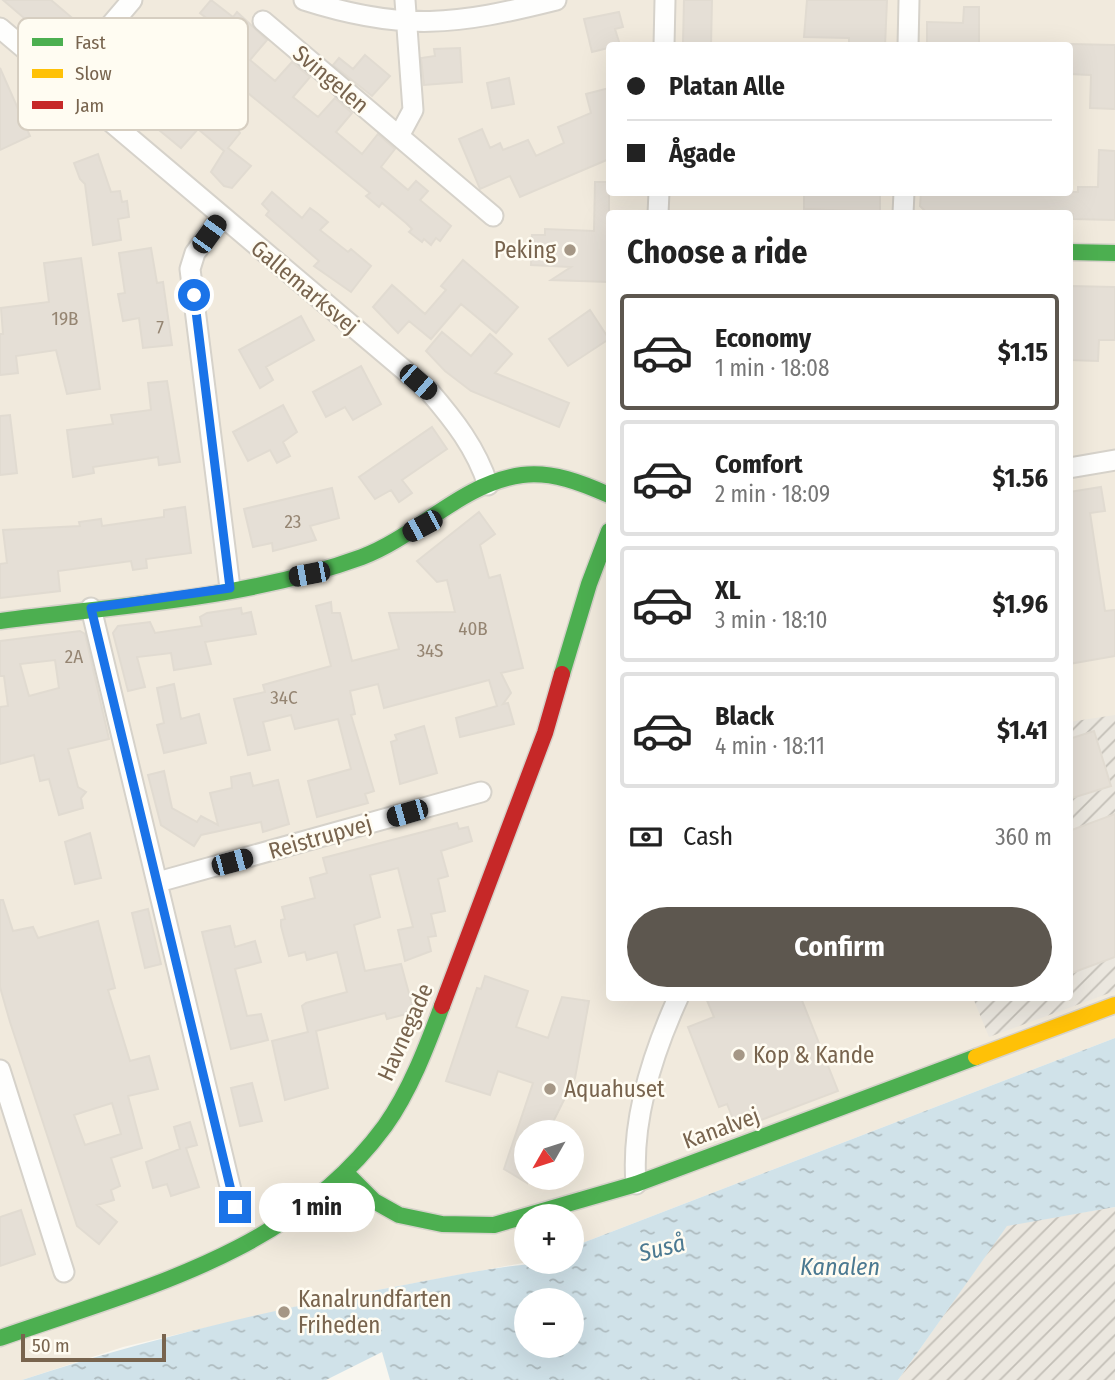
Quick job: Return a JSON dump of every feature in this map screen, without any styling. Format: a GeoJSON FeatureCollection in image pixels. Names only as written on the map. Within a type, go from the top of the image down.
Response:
{"type":"FeatureCollection","features":[{"type":"Feature","properties":{"kind":"main road"},"geometry":{"type":"LineString","coordinates":[[1073,252],[1115,253]]}},
{"type":"Feature","properties":{"kind":"main road"},"geometry":{"type":"LineString","coordinates":[[0,621],[309,574],[366,556],[422,526],[462,496],[523,475],[553,475],[606,494]]}},
{"type":"Feature","properties":{"kind":"main road","name":"Havnegade"},"geometry":{"type":"LineString","coordinates":[[0,1338],[216,1261],[267,1234],[345,1173],[386,1124],[425,1052],[545,733],[589,584],[606,539]]}},
{"type":"Feature","properties":{"kind":"main road","name":"Kanalvej"},"geometry":{"type":"LineString","coordinates":[[345,1173],[374,1201],[399,1215],[442,1224],[494,1224],[636,1184],[1115,1005]]}},
{"type":"Feature","properties":{"kind":"street"},"geometry":{"type":"LineString","coordinates":[[117,18],[132,0]]}},
{"type":"Feature","properties":{"kind":"street"},"geometry":{"type":"LineString","coordinates":[[304,0],[343,12],[404,23],[484,18],[556,0]]}},
{"type":"Feature","properties":{"kind":"street"},"geometry":{"type":"LineString","coordinates":[[399,136],[413,110],[404,23],[405,0]]}},
{"type":"Feature","properties":{"kind":"street"},"geometry":{"type":"LineString","coordinates":[[664,42],[666,0]]}},
{"type":"Feature","properties":{"kind":"street"},"geometry":{"type":"LineString","coordinates":[[908,42],[909,0]]}},
{"type":"Feature","properties":{"kind":"street","name":"Svingelen"},"geometry":{"type":"LineString","coordinates":[[263,21],[494,216]]}},
{"type":"Feature","properties":{"kind":"street","name":"Gallemarksvej"},"geometry":{"type":"LineString","coordinates":[[0,28],[18,43]]}},
{"type":"Feature","properties":{"kind":"street","name":"Gallemarksvej"},"geometry":{"type":"LineString","coordinates":[[121,130],[429,391],[452,418],[479,459],[488,485]]}},
{"type":"Feature","properties":{"kind":"street"},"geometry":{"type":"LineString","coordinates":[[222,216],[195,253],[190,269],[230,588]]}},
{"type":"Feature","properties":{"kind":"street"},"geometry":{"type":"LineString","coordinates":[[1073,467],[1115,460]]}},
{"type":"Feature","properties":{"kind":"street"},"geometry":{"type":"LineString","coordinates":[[91,608],[235,1207]]}},
{"type":"Feature","properties":{"kind":"street","name":"Reistrupvej"},"geometry":{"type":"LineString","coordinates":[[158,883],[481,792]]}},
{"type":"Feature","properties":{"kind":"street"},"geometry":{"type":"LineString","coordinates":[[636,1184],[634,1145],[651,1070],[677,1001]]}},
{"type":"Feature","properties":{"kind":"street"},"geometry":{"type":"LineString","coordinates":[[0,1070],[64,1272]]}},
{"type":"Feature","properties":{"kind":"shaded area"},"geometry":{"type":"Polygon","coordinates":[[[0,0],[1115,0],[1115,1038],[584,1242],[584,1204],[514,1204],[514,1265],[329,1299],[123,1347],[22,1380],[0,1380],[0,0]]]}},
{"type":"Feature","properties":{"kind":"shaded area"},"geometry":{"type":"Polygon","coordinates":[[[1115,715],[1115,991],[989,1037],[974,1001],[1073,1001],[1073,721],[1115,715]]]}},
{"type":"Feature","properties":{"kind":"shaded area"},"geometry":{"type":"Polygon","coordinates":[[[1115,1207],[1115,1380],[898,1380],[1007,1225],[1115,1207]]]}},
{"type":"Feature","properties":{"kind":"water","name":"Kanalen"},"geometry":{"type":"Polygon","coordinates":[[[1115,1038],[1115,1207],[1007,1226],[898,1380],[390,1380],[382,1352],[326,1380],[22,1380],[209,1327],[351,1295],[514,1266],[514,1274],[584,1274],[584,1242],[1115,1038]]]}},
{"type":"Feature","properties":{"kind":"building"},"geometry":{"type":"Polygon","coordinates":[[[3,0],[51,0],[72,18],[24,18],[3,0]]]}},
{"type":"Feature","properties":{"kind":"building"},"geometry":{"type":"Polygon","coordinates":[[[211,0],[233,17],[237,12],[243,18],[206,18],[200,13],[211,0]]]}},
{"type":"Feature","properties":{"kind":"building"},"geometry":{"type":"Polygon","coordinates":[[[684,0],[712,0],[711,42],[683,42],[684,0]]]}},
{"type":"Feature","properties":{"kind":"building"},"geometry":{"type":"Polygon","coordinates":[[[807,0],[887,0],[885,42],[849,42],[849,38],[804,37],[807,0]]]}},
{"type":"Feature","properties":{"kind":"building"},"geometry":{"type":"Polygon","coordinates":[[[964,7],[979,7],[979,42],[927,42],[927,22],[963,23],[964,7]]]}},
{"type":"Feature","properties":{"kind":"building"},"geometry":{"type":"Polygon","coordinates":[[[619,12],[623,27],[615,29],[619,42],[606,42],[606,48],[592,52],[584,19],[619,12]]]}},
{"type":"Feature","properties":{"kind":"building"},"geometry":{"type":"Polygon","coordinates":[[[248,22],[267,40],[250,60],[275,81],[292,62],[310,77],[293,97],[318,117],[335,98],[352,113],[336,132],[362,154],[378,134],[395,149],[381,167],[408,190],[416,181],[428,191],[420,200],[451,226],[440,241],[436,238],[431,245],[424,239],[422,242],[409,232],[412,229],[406,223],[382,203],[379,207],[366,196],[370,193],[248,93],[248,22]]]}},
{"type":"Feature","properties":{"kind":"building"},"geometry":{"type":"Polygon","coordinates":[[[1073,44],[1115,45],[1115,109],[1090,108],[1091,75],[1073,74],[1073,44]]]}},
{"type":"Feature","properties":{"kind":"building"},"geometry":{"type":"Polygon","coordinates":[[[460,48],[462,82],[424,85],[421,58],[435,56],[434,49],[460,48]]]}},
{"type":"Feature","properties":{"kind":"building"},"geometry":{"type":"Polygon","coordinates":[[[365,55],[390,76],[372,96],[333,65],[339,58],[353,69],[365,55]]]}},
{"type":"Feature","properties":{"kind":"building"},"geometry":{"type":"Polygon","coordinates":[[[0,68],[18,109],[18,130],[27,130],[30,136],[0,150],[0,68]]]}},
{"type":"Feature","properties":{"kind":"building"},"geometry":{"type":"Polygon","coordinates":[[[509,78],[514,104],[492,108],[487,83],[509,78]]]}},
{"type":"Feature","properties":{"kind":"building"},"geometry":{"type":"Polygon","coordinates":[[[606,89],[606,160],[520,197],[510,176],[480,189],[459,139],[482,129],[490,148],[500,143],[503,150],[528,140],[536,156],[564,143],[558,127],[591,113],[586,94],[606,89]]]}},
{"type":"Feature","properties":{"kind":"building"},"geometry":{"type":"Polygon","coordinates":[[[159,130],[197,130],[181,148],[159,130]]]}},
{"type":"Feature","properties":{"kind":"building"},"geometry":{"type":"Polygon","coordinates":[[[199,130],[238,130],[240,133],[228,148],[251,166],[232,188],[224,186],[211,172],[224,151],[199,130]]]}},
{"type":"Feature","properties":{"kind":"building"},"geometry":{"type":"Polygon","coordinates":[[[1099,150],[1115,151],[1115,220],[1073,219],[1073,210],[924,210],[920,206],[921,196],[1073,196],[1073,192],[1078,192],[1078,187],[1098,187],[1099,150]]]}},
{"type":"Feature","properties":{"kind":"building"},"geometry":{"type":"Polygon","coordinates":[[[98,154],[111,192],[120,191],[122,202],[127,201],[129,217],[118,219],[121,240],[93,245],[85,184],[80,179],[74,163],[98,154]]]}},
{"type":"Feature","properties":{"kind":"building","name":"Peking"},"geometry":{"type":"Polygon","coordinates":[[[595,182],[606,182],[609,210],[606,210],[606,282],[551,280],[571,267],[531,265],[532,235],[545,235],[545,229],[594,231],[595,182]]]}},
{"type":"Feature","properties":{"kind":"building"},"geometry":{"type":"Polygon","coordinates":[[[272,192],[302,218],[310,208],[317,213],[328,222],[320,230],[348,252],[351,249],[371,266],[351,292],[314,266],[319,261],[266,215],[269,211],[262,204],[272,192]]]}},
{"type":"Feature","properties":{"kind":"building"},"geometry":{"type":"Polygon","coordinates":[[[804,196],[880,196],[880,210],[804,209],[804,196]]]}},
{"type":"Feature","properties":{"kind":"building"},"geometry":{"type":"Polygon","coordinates":[[[151,248],[157,283],[163,282],[172,345],[143,348],[139,318],[123,321],[118,294],[125,293],[119,253],[151,248]]]}},
{"type":"Feature","properties":{"kind":"building"},"geometry":{"type":"Polygon","coordinates":[[[81,258],[100,389],[67,394],[56,350],[16,356],[18,373],[0,375],[0,334],[3,334],[1,308],[49,302],[44,263],[81,258]]]}},
{"type":"Feature","properties":{"kind":"building"},"geometry":{"type":"Polygon","coordinates":[[[463,260],[518,307],[496,333],[461,304],[431,339],[409,321],[398,333],[373,307],[392,285],[425,314],[446,290],[441,286],[463,260]]]}},
{"type":"Feature","properties":{"kind":"building"},"geometry":{"type":"Polygon","coordinates":[[[1073,286],[1115,287],[1115,340],[1099,340],[1098,361],[1073,360],[1073,286]]]}},
{"type":"Feature","properties":{"kind":"building"},"geometry":{"type":"Polygon","coordinates":[[[590,310],[606,334],[606,341],[568,366],[549,339],[590,310]]]}},
{"type":"Feature","properties":{"kind":"building"},"geometry":{"type":"Polygon","coordinates":[[[301,316],[314,340],[266,367],[273,380],[260,388],[239,350],[301,316]]]}},
{"type":"Feature","properties":{"kind":"building"},"geometry":{"type":"Polygon","coordinates":[[[442,332],[471,356],[490,334],[512,354],[495,373],[569,403],[559,427],[471,391],[445,371],[426,351],[442,332]]]}},
{"type":"Feature","properties":{"kind":"building"},"geometry":{"type":"Polygon","coordinates":[[[361,366],[381,404],[353,420],[345,407],[326,417],[313,392],[361,366]]]}},
{"type":"Feature","properties":{"kind":"building"},"geometry":{"type":"Polygon","coordinates":[[[167,381],[180,462],[159,465],[158,457],[93,467],[94,473],[73,477],[67,430],[113,424],[111,415],[151,410],[148,383],[167,381]]]}},
{"type":"Feature","properties":{"kind":"building"},"geometry":{"type":"Polygon","coordinates":[[[283,405],[297,432],[283,442],[290,456],[277,463],[270,450],[248,461],[233,432],[283,405]]]}},
{"type":"Feature","properties":{"kind":"building"},"geometry":{"type":"Polygon","coordinates":[[[10,415],[17,473],[0,475],[0,416],[10,415]]]}},
{"type":"Feature","properties":{"kind":"building"},"geometry":{"type":"Polygon","coordinates":[[[432,427],[447,449],[402,480],[412,493],[399,502],[391,490],[375,499],[359,477],[432,427]]]}},
{"type":"Feature","properties":{"kind":"building"},"geometry":{"type":"Polygon","coordinates":[[[1101,487],[1105,511],[1090,513],[1105,611],[1115,610],[1115,656],[1073,663],[1073,491],[1101,487]]]}},
{"type":"Feature","properties":{"kind":"building"},"geometry":{"type":"Polygon","coordinates":[[[332,488],[339,518],[310,526],[316,540],[273,551],[272,543],[253,547],[244,509],[332,488]]]}},
{"type":"Feature","properties":{"kind":"building"},"geometry":{"type":"Polygon","coordinates":[[[185,507],[191,553],[146,559],[147,568],[133,570],[131,561],[58,571],[60,591],[0,598],[0,564],[7,563],[3,530],[80,526],[79,522],[101,519],[102,526],[164,517],[164,510],[185,507]]]}},
{"type":"Feature","properties":{"kind":"building"},"geometry":{"type":"Polygon","coordinates":[[[479,512],[495,534],[480,545],[489,578],[500,575],[523,668],[501,673],[511,693],[503,704],[508,703],[514,724],[460,737],[456,718],[497,706],[489,680],[384,708],[378,684],[350,691],[355,714],[351,715],[374,791],[365,794],[368,803],[317,817],[308,781],[351,769],[338,719],[295,729],[291,715],[263,722],[270,750],[248,755],[234,699],[265,692],[263,685],[331,666],[316,606],[331,602],[332,613],[340,613],[352,661],[399,649],[389,613],[455,612],[447,580],[437,582],[417,561],[479,512]]]}},
{"type":"Feature","properties":{"kind":"building"},"geometry":{"type":"Polygon","coordinates":[[[241,608],[242,614],[251,612],[256,634],[205,642],[211,664],[174,670],[171,653],[137,657],[145,687],[128,691],[113,633],[118,626],[150,622],[155,633],[202,626],[200,617],[207,613],[241,608]]]}},
{"type":"Feature","properties":{"kind":"building"},"geometry":{"type":"Polygon","coordinates":[[[80,631],[85,634],[109,739],[68,749],[78,787],[86,792],[81,798],[83,808],[59,815],[49,779],[40,781],[34,755],[0,764],[0,707],[8,706],[4,676],[0,676],[0,641],[80,631]],[[55,660],[20,664],[29,696],[59,688],[55,660]]]}},
{"type":"Feature","properties":{"kind":"building"},"geometry":{"type":"Polygon","coordinates":[[[174,684],[181,719],[199,714],[206,743],[164,753],[157,725],[164,723],[157,688],[174,684]]]}},
{"type":"Feature","properties":{"kind":"building"},"geometry":{"type":"Polygon","coordinates":[[[424,726],[437,773],[400,784],[391,742],[397,740],[395,735],[424,726]]]}},
{"type":"Feature","properties":{"kind":"building"},"geometry":{"type":"Polygon","coordinates":[[[1094,731],[1111,786],[1073,798],[1073,738],[1094,731]]]}},
{"type":"Feature","properties":{"kind":"building"},"geometry":{"type":"Polygon","coordinates":[[[164,771],[172,808],[197,822],[201,816],[218,825],[210,793],[232,788],[231,777],[250,773],[253,786],[278,780],[289,824],[263,832],[261,822],[201,835],[194,846],[161,825],[148,775],[164,771]]]}},
{"type":"Feature","properties":{"kind":"building"},"geometry":{"type":"Polygon","coordinates":[[[1115,814],[1115,957],[1073,973],[1073,830],[1115,814]]]}},
{"type":"Feature","properties":{"kind":"building"},"geometry":{"type":"Polygon","coordinates":[[[457,823],[459,829],[468,827],[472,841],[441,851],[448,876],[438,879],[445,911],[431,914],[436,936],[428,937],[431,951],[405,961],[398,930],[413,927],[398,868],[370,875],[380,917],[354,925],[365,971],[401,964],[414,1012],[387,1019],[385,1013],[316,1031],[328,1088],[285,1100],[272,1041],[308,1032],[302,1006],[306,1003],[347,992],[337,952],[307,960],[305,952],[289,956],[281,926],[281,920],[285,919],[282,907],[315,898],[310,878],[327,873],[323,858],[457,823]]]}},
{"type":"Feature","properties":{"kind":"building"},"geometry":{"type":"Polygon","coordinates":[[[90,833],[101,878],[75,884],[65,842],[90,833]]]}},
{"type":"Feature","properties":{"kind":"building"},"geometry":{"type":"Polygon","coordinates":[[[0,900],[3,900],[13,931],[33,927],[38,938],[98,921],[115,988],[108,990],[130,1061],[149,1056],[158,1089],[128,1096],[142,1148],[111,1158],[120,1186],[111,1190],[114,1200],[97,1205],[117,1222],[99,1244],[77,1226],[0,987],[0,900]],[[112,1103],[74,1115],[85,1145],[121,1134],[112,1103]]]}},
{"type":"Feature","properties":{"kind":"building"},"geometry":{"type":"Polygon","coordinates":[[[148,909],[161,964],[145,968],[132,913],[148,909]]]}},
{"type":"Feature","properties":{"kind":"building"},"geometry":{"type":"Polygon","coordinates":[[[230,926],[235,947],[255,941],[261,962],[235,969],[247,1016],[261,1014],[268,1040],[231,1049],[202,932],[230,926]]]}},
{"type":"Feature","properties":{"kind":"building","name":"Aquahuset"},"geometry":{"type":"Polygon","coordinates":[[[485,976],[528,991],[516,1027],[548,1038],[562,997],[589,1001],[575,1078],[554,1120],[521,1120],[533,1083],[498,1071],[490,1095],[446,1081],[477,988],[481,989],[485,976]]]}},
{"type":"Feature","properties":{"kind":"building"},"geometry":{"type":"Polygon","coordinates":[[[707,1001],[802,1001],[838,1091],[737,1129],[727,1104],[719,1107],[688,1027],[714,1017],[707,1001]]]}},
{"type":"Feature","properties":{"kind":"building"},"geometry":{"type":"Polygon","coordinates":[[[252,1083],[262,1121],[240,1126],[231,1088],[252,1083]]]}},
{"type":"Feature","properties":{"kind":"building"},"geometry":{"type":"Polygon","coordinates":[[[190,1122],[197,1145],[186,1148],[199,1187],[171,1196],[167,1184],[153,1188],[146,1162],[180,1149],[174,1127],[190,1122]]]}},
{"type":"Feature","properties":{"kind":"building","name":"Aquahuset"},"geometry":{"type":"Polygon","coordinates":[[[514,1139],[514,1175],[504,1169],[514,1139]]]}},
{"type":"Feature","properties":{"kind":"building"},"geometry":{"type":"Polygon","coordinates":[[[21,1210],[35,1254],[0,1266],[0,1217],[21,1210]]]}},
{"type":"Feature","properties":{"kind":"traffic: fast"},"geometry":{"type":"LineString","coordinates":[[1073,252],[1115,253]]}},
{"type":"Feature","properties":{"kind":"traffic: fast"},"geometry":{"type":"LineString","coordinates":[[0,621],[183,599],[318,571],[382,548],[459,499],[500,480],[522,475],[556,476],[606,494]]}},
{"type":"Feature","properties":{"kind":"traffic: fast"},"geometry":{"type":"LineString","coordinates":[[562,674],[589,584],[606,539]]}},
{"type":"Feature","properties":{"kind":"traffic: fast"},"geometry":{"type":"LineString","coordinates":[[0,1338],[159,1283],[210,1261],[259,1236],[305,1206],[347,1170],[385,1126],[410,1083],[442,1006]]}},
{"type":"Feature","properties":{"kind":"traffic: fast"},"geometry":{"type":"LineString","coordinates":[[346,1173],[374,1201],[399,1215],[442,1224],[494,1225],[636,1184],[976,1057]]}},
{"type":"Feature","properties":{"kind":"traffic: slow"},"geometry":{"type":"LineString","coordinates":[[976,1057],[1115,1005]]}},
{"type":"Feature","properties":{"kind":"traffic: jam"},"geometry":{"type":"LineString","coordinates":[[442,1006],[545,733],[562,674]]}},
{"type":"Feature","properties":{"kind":"place","name":"Peking"},"geometry":{"type":"Point","coordinates":[570,250]}},
{"type":"Feature","properties":{"kind":"place","name":"Kop & Kande"},"geometry":{"type":"Point","coordinates":[739,1055]}},
{"type":"Feature","properties":{"kind":"place","name":"Aquahuset"},"geometry":{"type":"Point","coordinates":[550,1089]}},
{"type":"Feature","properties":{"kind":"place","name":"Kanalrundfarten Friheden"},"geometry":{"type":"Point","coordinates":[284,1312]}},
{"type":"Feature","properties":{"kind":"route"},"geometry":{"type":"LineString","coordinates":[[194,295],[230,588],[91,608],[235,1207]]}},
{"type":"Feature","properties":{"kind":"water label","name":"Suså"},"geometry":{"type":"Point","coordinates":[662,1248]}}]}
